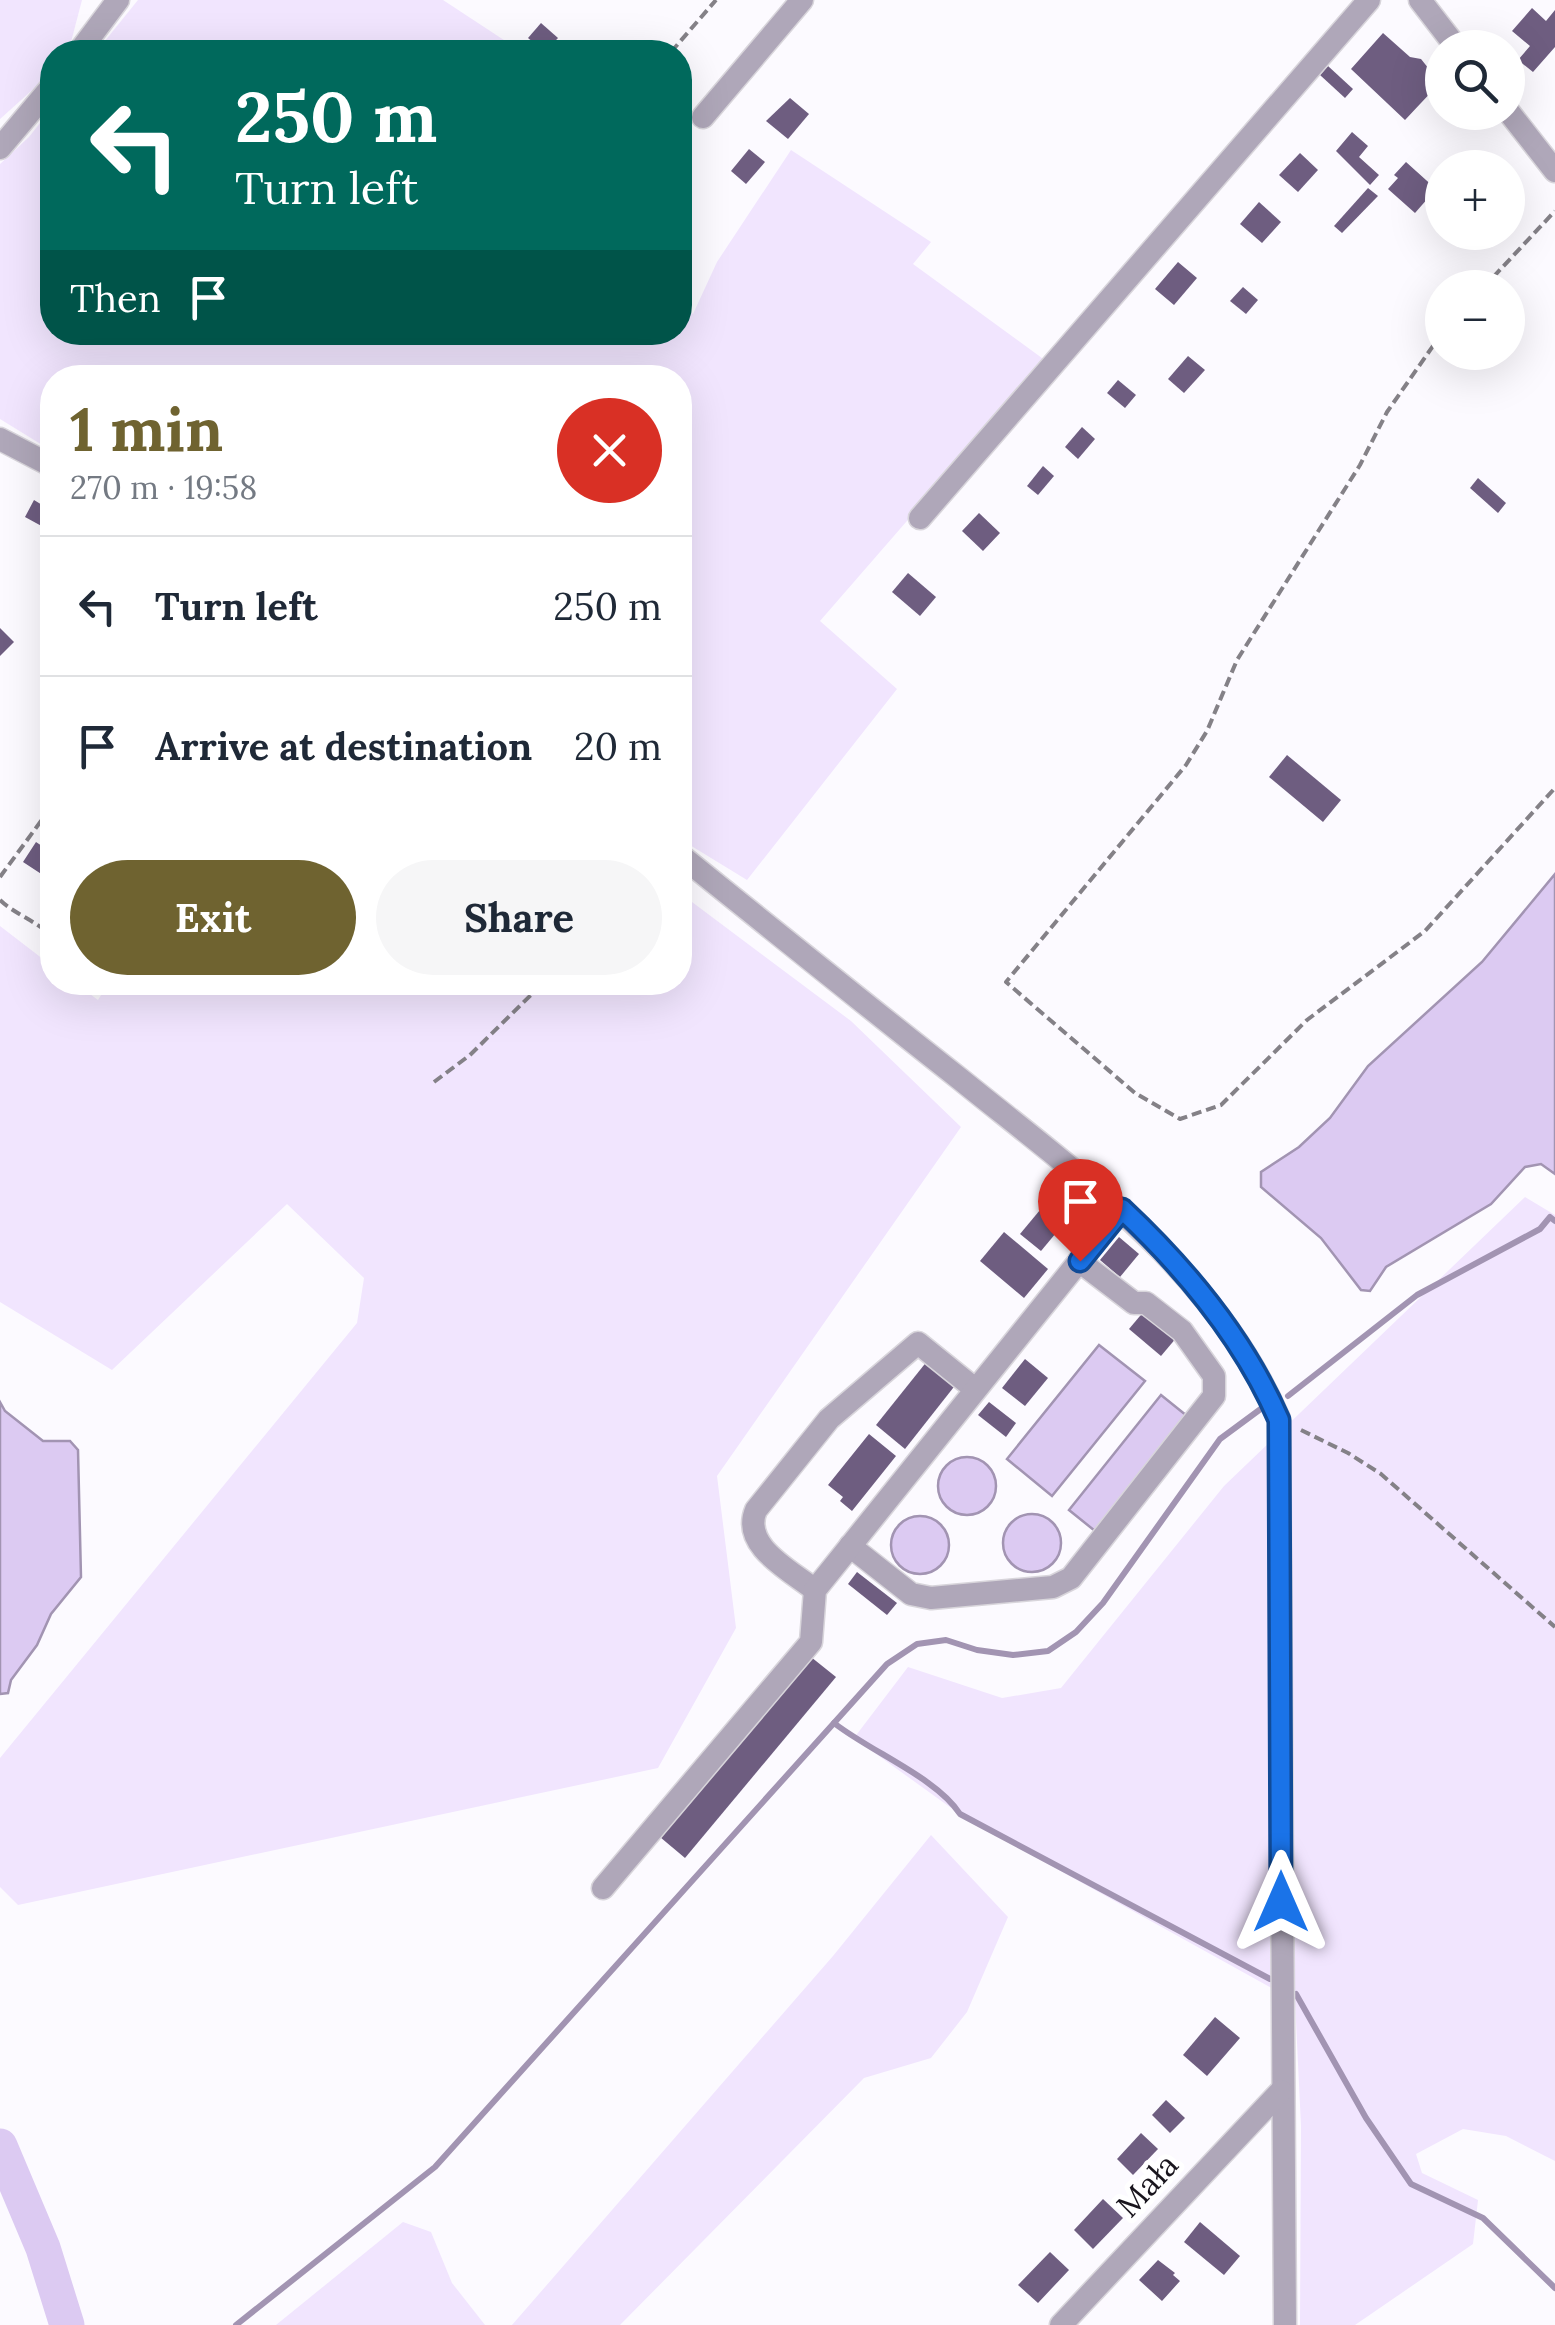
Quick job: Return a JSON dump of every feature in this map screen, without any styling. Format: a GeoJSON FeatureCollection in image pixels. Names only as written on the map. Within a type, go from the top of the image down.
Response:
{"type":"FeatureCollection","features":[{"type":"Feature","properties":{"kind":"street"},"geometry":{"type":"LineString","coordinates":[[88,40],[118,0]]}},
{"type":"Feature","properties":{"kind":"street"},"geometry":{"type":"LineString","coordinates":[[703,117],[802,0]]}},
{"type":"Feature","properties":{"kind":"street"},"geometry":{"type":"LineString","coordinates":[[920,518],[1369,0]]}},
{"type":"Feature","properties":{"kind":"street"},"geometry":{"type":"LineString","coordinates":[[1420,0],[1443,30]]}},
{"type":"Feature","properties":{"kind":"street"},"geometry":{"type":"LineString","coordinates":[[0,148],[40,100]]}},
{"type":"Feature","properties":{"kind":"street"},"geometry":{"type":"LineString","coordinates":[[1523,130],[1555,171]]}},
{"type":"Feature","properties":{"kind":"street"},"geometry":{"type":"LineString","coordinates":[[0,440],[40,460]]}},
{"type":"Feature","properties":{"kind":"street"},"geometry":{"type":"LineString","coordinates":[[692,866],[1122,1209],[1219,1317],[1255,1367],[1279,1420],[1285,2325]]}},
{"type":"Feature","properties":{"kind":"street"},"geometry":{"type":"LineString","coordinates":[[603,1888],[811,1642],[815,1590],[1122,1209]]}},
{"type":"Feature","properties":{"kind":"street"},"geometry":{"type":"LineString","coordinates":[[850,1546],[911,1594],[931,1598],[1052,1588],[1071,1578],[1214,1396],[1214,1376],[1182,1331],[1146,1304],[1134,1303],[1080,1261]]}},
{"type":"Feature","properties":{"kind":"street"},"geometry":{"type":"LineString","coordinates":[[815,1590],[758,1544],[751,1522],[756,1510],[829,1419],[918,1343],[976,1388]]}},
{"type":"Feature","properties":{"kind":"street","name":"Mała"},"geometry":{"type":"LineString","coordinates":[[1061,2325],[1282,2091]]}},
{"type":"Feature","properties":{"kind":"path"},"geometry":{"type":"LineString","coordinates":[[681,40],[716,0]]}},
{"type":"Feature","properties":{"kind":"path"},"geometry":{"type":"LineString","coordinates":[[1501,270],[1555,211]]}},
{"type":"Feature","properties":{"kind":"path"},"geometry":{"type":"LineString","coordinates":[[1425,358],[1236,660],[1208,731],[1186,765],[1006,982],[1135,1093],[1180,1120],[1221,1105],[1307,1020],[1425,931],[1555,788]]}},
{"type":"Feature","properties":{"kind":"path"},"geometry":{"type":"LineString","coordinates":[[0,877],[40,822]]}},
{"type":"Feature","properties":{"kind":"path"},"geometry":{"type":"LineString","coordinates":[[0,900],[40,926]]}},
{"type":"Feature","properties":{"kind":"path"},"geometry":{"type":"LineString","coordinates":[[434,1082],[470,1055],[531,995]]}},
{"type":"Feature","properties":{"kind":"path"},"geometry":{"type":"LineString","coordinates":[[1279,1420],[1348,1453],[1380,1474],[1555,1627]]}},
{"type":"Feature","properties":{"kind":"shaded area"},"geometry":{"type":"Polygon","coordinates":[[[0,0],[82,0],[72,40],[40,40],[40,83],[0,119],[0,0]]]}},
{"type":"Feature","properties":{"kind":"shaded area"},"geometry":{"type":"Polygon","coordinates":[[[138,0],[443,0],[504,40],[106,40],[138,0]]]}},
{"type":"Feature","properties":{"kind":"shaded area"},"geometry":{"type":"Polygon","coordinates":[[[40,123],[40,345],[692,345],[692,313],[717,262],[791,150],[931,242],[913,264],[1046,361],[820,621],[897,689],[747,880],[692,846],[692,365],[40,365],[40,444],[0,419],[0,164],[40,123]]]}},
{"type":"Feature","properties":{"kind":"shaded area"},"geometry":{"type":"Polygon","coordinates":[[[1555,874],[1555,1174],[1541,1164],[1525,1167],[1491,1204],[1386,1267],[1370,1291],[1361,1290],[1321,1238],[1261,1187],[1261,1172],[1299,1147],[1330,1118],[1368,1066],[1482,962],[1555,874]]]}},
{"type":"Feature","properties":{"kind":"shaded area"},"geometry":{"type":"Polygon","coordinates":[[[692,902],[851,1021],[961,1127],[717,1476],[736,1628],[658,1768],[18,1905],[0,1887],[0,1758],[357,1323],[364,1278],[287,1204],[112,1370],[0,1302],[0,926],[40,957],[40,995],[91,995],[98,1000],[101,995],[692,995],[692,902]]]}},
{"type":"Feature","properties":{"kind":"shaded area"},"geometry":{"type":"Polygon","coordinates":[[[1525,1197],[1555,1215],[1555,2161],[1506,2136],[1463,2129],[1416,2154],[1422,2173],[1478,2200],[1473,2244],[1355,2325],[1300,2325],[1301,2126],[1295,2001],[965,1818],[854,1738],[908,1667],[1002,1698],[1061,1688],[1224,1486],[1525,1197]]]}},
{"type":"Feature","properties":{"kind":"shaded area"},"geometry":{"type":"Polygon","coordinates":[[[1099,1345],[1145,1381],[1052,1496],[1007,1459],[1099,1345]]]}},
{"type":"Feature","properties":{"kind":"shaded area"},"geometry":{"type":"Polygon","coordinates":[[[1161,1395],[1192,1420],[1100,1535],[1069,1510],[1161,1395]]]}},
{"type":"Feature","properties":{"kind":"shaded area"},"geometry":{"type":"Polygon","coordinates":[[[0,1402],[5,1411],[43,1441],[70,1441],[78,1450],[81,1577],[51,1614],[37,1645],[11,1680],[8,1693],[0,1694],[0,1402]]]}},
{"type":"Feature","properties":{"kind":"shaded area"},"geometry":{"type":"Polygon","coordinates":[[[967,1457],[987,1466],[996,1486],[987,1506],[967,1515],[947,1506],[938,1486],[947,1466],[967,1457]]]}},
{"type":"Feature","properties":{"kind":"shaded area"},"geometry":{"type":"Polygon","coordinates":[[[1032,1514],[1052,1523],[1061,1543],[1052,1563],[1032,1572],[1012,1563],[1003,1543],[1012,1523],[1032,1514]]]}},
{"type":"Feature","properties":{"kind":"shaded area"},"geometry":{"type":"Polygon","coordinates":[[[920,1516],[940,1525],[949,1545],[940,1565],[920,1574],[900,1565],[891,1545],[900,1525],[920,1516]]]}},
{"type":"Feature","properties":{"kind":"shaded area"},"geometry":{"type":"Polygon","coordinates":[[[931,1835],[1008,1917],[967,2012],[931,2058],[864,2078],[620,2325],[512,2325],[833,1956],[931,1835]]]}},
{"type":"Feature","properties":{"kind":"shaded area"},"geometry":{"type":"Polygon","coordinates":[[[403,2222],[431,2232],[452,2283],[485,2325],[276,2325],[403,2222]]]}},
{"type":"Feature","properties":{"kind":"building"},"geometry":{"type":"Polygon","coordinates":[[[1532,8],[1546,21],[1555,10],[1555,47],[1533,72],[1525,66],[1525,52],[1530,46],[1525,42],[1525,30],[1513,30],[1532,8]]]}},
{"type":"Feature","properties":{"kind":"building"},"geometry":{"type":"Polygon","coordinates":[[[541,23],[558,38],[530,40],[528,38],[541,23]]]}},
{"type":"Feature","properties":{"kind":"building"},"geometry":{"type":"Polygon","coordinates":[[[1383,33],[1410,57],[1425,64],[1425,99],[1405,120],[1351,69],[1383,33]]]}},
{"type":"Feature","properties":{"kind":"building"},"geometry":{"type":"Polygon","coordinates":[[[1328,66],[1353,89],[1345,98],[1320,75],[1328,66]]]}},
{"type":"Feature","properties":{"kind":"building"},"geometry":{"type":"Polygon","coordinates":[[[790,98],[809,114],[788,139],[766,121],[790,98]]]}},
{"type":"Feature","properties":{"kind":"building"},"geometry":{"type":"Polygon","coordinates":[[[1352,132],[1368,146],[1359,157],[1379,175],[1370,185],[1336,151],[1352,132]]]}},
{"type":"Feature","properties":{"kind":"building"},"geometry":{"type":"Polygon","coordinates":[[[749,149],[765,162],[746,184],[731,171],[749,149]]]}},
{"type":"Feature","properties":{"kind":"building"},"geometry":{"type":"Polygon","coordinates":[[[1300,153],[1318,170],[1298,192],[1279,175],[1300,153]]]}},
{"type":"Feature","properties":{"kind":"building"},"geometry":{"type":"Polygon","coordinates":[[[1406,162],[1425,179],[1425,202],[1415,213],[1388,189],[1398,178],[1394,175],[1406,162]]]}},
{"type":"Feature","properties":{"kind":"building"},"geometry":{"type":"Polygon","coordinates":[[[1368,188],[1378,196],[1342,233],[1334,226],[1368,188]]]}},
{"type":"Feature","properties":{"kind":"building"},"geometry":{"type":"Polygon","coordinates":[[[1259,202],[1281,222],[1262,243],[1240,224],[1259,202]]]}},
{"type":"Feature","properties":{"kind":"building"},"geometry":{"type":"Polygon","coordinates":[[[1178,262],[1197,278],[1174,305],[1155,289],[1178,262]]]}},
{"type":"Feature","properties":{"kind":"building"},"geometry":{"type":"Polygon","coordinates":[[[1243,287],[1258,300],[1246,314],[1230,301],[1243,287]]]}},
{"type":"Feature","properties":{"kind":"building"},"geometry":{"type":"Polygon","coordinates":[[[1188,356],[1205,370],[1184,393],[1168,379],[1188,356]]]}},
{"type":"Feature","properties":{"kind":"building"},"geometry":{"type":"Polygon","coordinates":[[[1118,380],[1136,395],[1125,408],[1107,393],[1118,380]]]}},
{"type":"Feature","properties":{"kind":"building"},"geometry":{"type":"Polygon","coordinates":[[[1082,427],[1095,439],[1078,459],[1065,447],[1082,427]]]}},
{"type":"Feature","properties":{"kind":"building"},"geometry":{"type":"Polygon","coordinates":[[[1043,466],[1054,476],[1038,495],[1027,486],[1043,466]]]}},
{"type":"Feature","properties":{"kind":"building"},"geometry":{"type":"Polygon","coordinates":[[[1478,478],[1506,503],[1498,513],[1470,488],[1478,478]]]}},
{"type":"Feature","properties":{"kind":"building"},"geometry":{"type":"Polygon","coordinates":[[[34,500],[40,504],[40,525],[25,517],[34,500]]]}},
{"type":"Feature","properties":{"kind":"building"},"geometry":{"type":"Polygon","coordinates":[[[979,513],[1000,533],[983,551],[962,531],[979,513]]]}},
{"type":"Feature","properties":{"kind":"building"},"geometry":{"type":"Polygon","coordinates":[[[908,573],[936,597],[920,616],[892,592],[908,573]]]}},
{"type":"Feature","properties":{"kind":"building"},"geometry":{"type":"Polygon","coordinates":[[[0,628],[14,642],[0,656],[0,628]]]}},
{"type":"Feature","properties":{"kind":"building"},"geometry":{"type":"Polygon","coordinates":[[[1287,755],[1341,800],[1323,822],[1269,777],[1287,755]]]}},
{"type":"Feature","properties":{"kind":"building"},"geometry":{"type":"Polygon","coordinates":[[[36,842],[40,845],[40,873],[23,862],[36,842]]]}},
{"type":"Feature","properties":{"kind":"building"},"geometry":{"type":"Polygon","coordinates":[[[1055,1192],[1076,1209],[1041,1251],[1020,1234],[1055,1192]]]}},
{"type":"Feature","properties":{"kind":"building"},"geometry":{"type":"Polygon","coordinates":[[[1004,1232],[1048,1269],[1024,1298],[980,1261],[1004,1232]]]}},
{"type":"Feature","properties":{"kind":"building"},"geometry":{"type":"Polygon","coordinates":[[[1119,1237],[1139,1254],[1120,1277],[1100,1260],[1119,1237]]]}},
{"type":"Feature","properties":{"kind":"building"},"geometry":{"type":"Polygon","coordinates":[[[1145,1310],[1177,1337],[1161,1356],[1129,1329],[1145,1310]]]}},
{"type":"Feature","properties":{"kind":"building"},"geometry":{"type":"Polygon","coordinates":[[[1025,1359],[1048,1378],[1025,1406],[1002,1388],[1025,1359]]]}},
{"type":"Feature","properties":{"kind":"building"},"geometry":{"type":"Polygon","coordinates":[[[928,1360],[957,1383],[905,1449],[876,1425],[928,1360]]]}},
{"type":"Feature","properties":{"kind":"building"},"geometry":{"type":"Polygon","coordinates":[[[989,1402],[1016,1423],[1006,1437],[978,1415],[989,1402]]]}},
{"type":"Feature","properties":{"kind":"building"},"geometry":{"type":"Polygon","coordinates":[[[869,1434],[896,1456],[852,1511],[828,1485],[869,1434]]]}},
{"type":"Feature","properties":{"kind":"building"},"geometry":{"type":"Polygon","coordinates":[[[857,1572],[897,1603],[887,1615],[848,1584],[857,1572]]]}},
{"type":"Feature","properties":{"kind":"building"},"geometry":{"type":"Polygon","coordinates":[[[811,1657],[836,1677],[685,1858],[660,1837],[811,1657]]]}},
{"type":"Feature","properties":{"kind":"building"},"geometry":{"type":"Polygon","coordinates":[[[1215,2017],[1240,2038],[1207,2076],[1183,2055],[1215,2017]]]}},
{"type":"Feature","properties":{"kind":"building"},"geometry":{"type":"Polygon","coordinates":[[[1166,2100],[1185,2118],[1170,2133],[1152,2115],[1166,2100]]]}},
{"type":"Feature","properties":{"kind":"building"},"geometry":{"type":"Polygon","coordinates":[[[1141,2133],[1158,2149],[1133,2175],[1117,2159],[1141,2133]]]}},
{"type":"Feature","properties":{"kind":"building"},"geometry":{"type":"Polygon","coordinates":[[[1103,2199],[1123,2218],[1093,2249],[1074,2230],[1103,2199]]]}},
{"type":"Feature","properties":{"kind":"building"},"geometry":{"type":"Polygon","coordinates":[[[1200,2222],[1240,2256],[1224,2275],[1184,2242],[1200,2222]]]}},
{"type":"Feature","properties":{"kind":"building"},"geometry":{"type":"Polygon","coordinates":[[[1050,2252],[1069,2270],[1038,2303],[1018,2285],[1050,2252]]]}},
{"type":"Feature","properties":{"kind":"building"},"geometry":{"type":"Polygon","coordinates":[[[1158,2260],[1180,2281],[1162,2301],[1139,2280],[1158,2260]]]}},
{"type":"Feature","properties":{"kind":"waterway"},"geometry":{"type":"LineString","coordinates":[[1288,1396],[1417,1295],[1540,1229],[1550,1217],[1555,1221]]}},
{"type":"Feature","properties":{"kind":"waterway"},"geometry":{"type":"LineString","coordinates":[[236,2325],[435,2167],[887,1664],[917,1644],[946,1640],[1013,1655],[1048,1651],[1076,1632],[1103,1603],[1220,1439],[1262,1408]]}},
{"type":"Feature","properties":{"kind":"waterway"},"geometry":{"type":"LineString","coordinates":[[834,1723],[920,1777],[960,1814],[1270,1979]]}},
{"type":"Feature","properties":{"kind":"waterway"},"geometry":{"type":"LineString","coordinates":[[1296,1994],[1366,2118],[1411,2184],[1483,2218],[1555,2288]]}},
{"type":"Feature","properties":{"kind":"waterway"},"geometry":{"type":"LineString","coordinates":[[0,2146],[43,2248],[67,2325]]}},
{"type":"Feature","properties":{"kind":"route"},"geometry":{"type":"LineString","coordinates":[[1080,1261],[1122,1209],[1219,1317],[1255,1367],[1279,1420],[1281,1902]]}}]}
